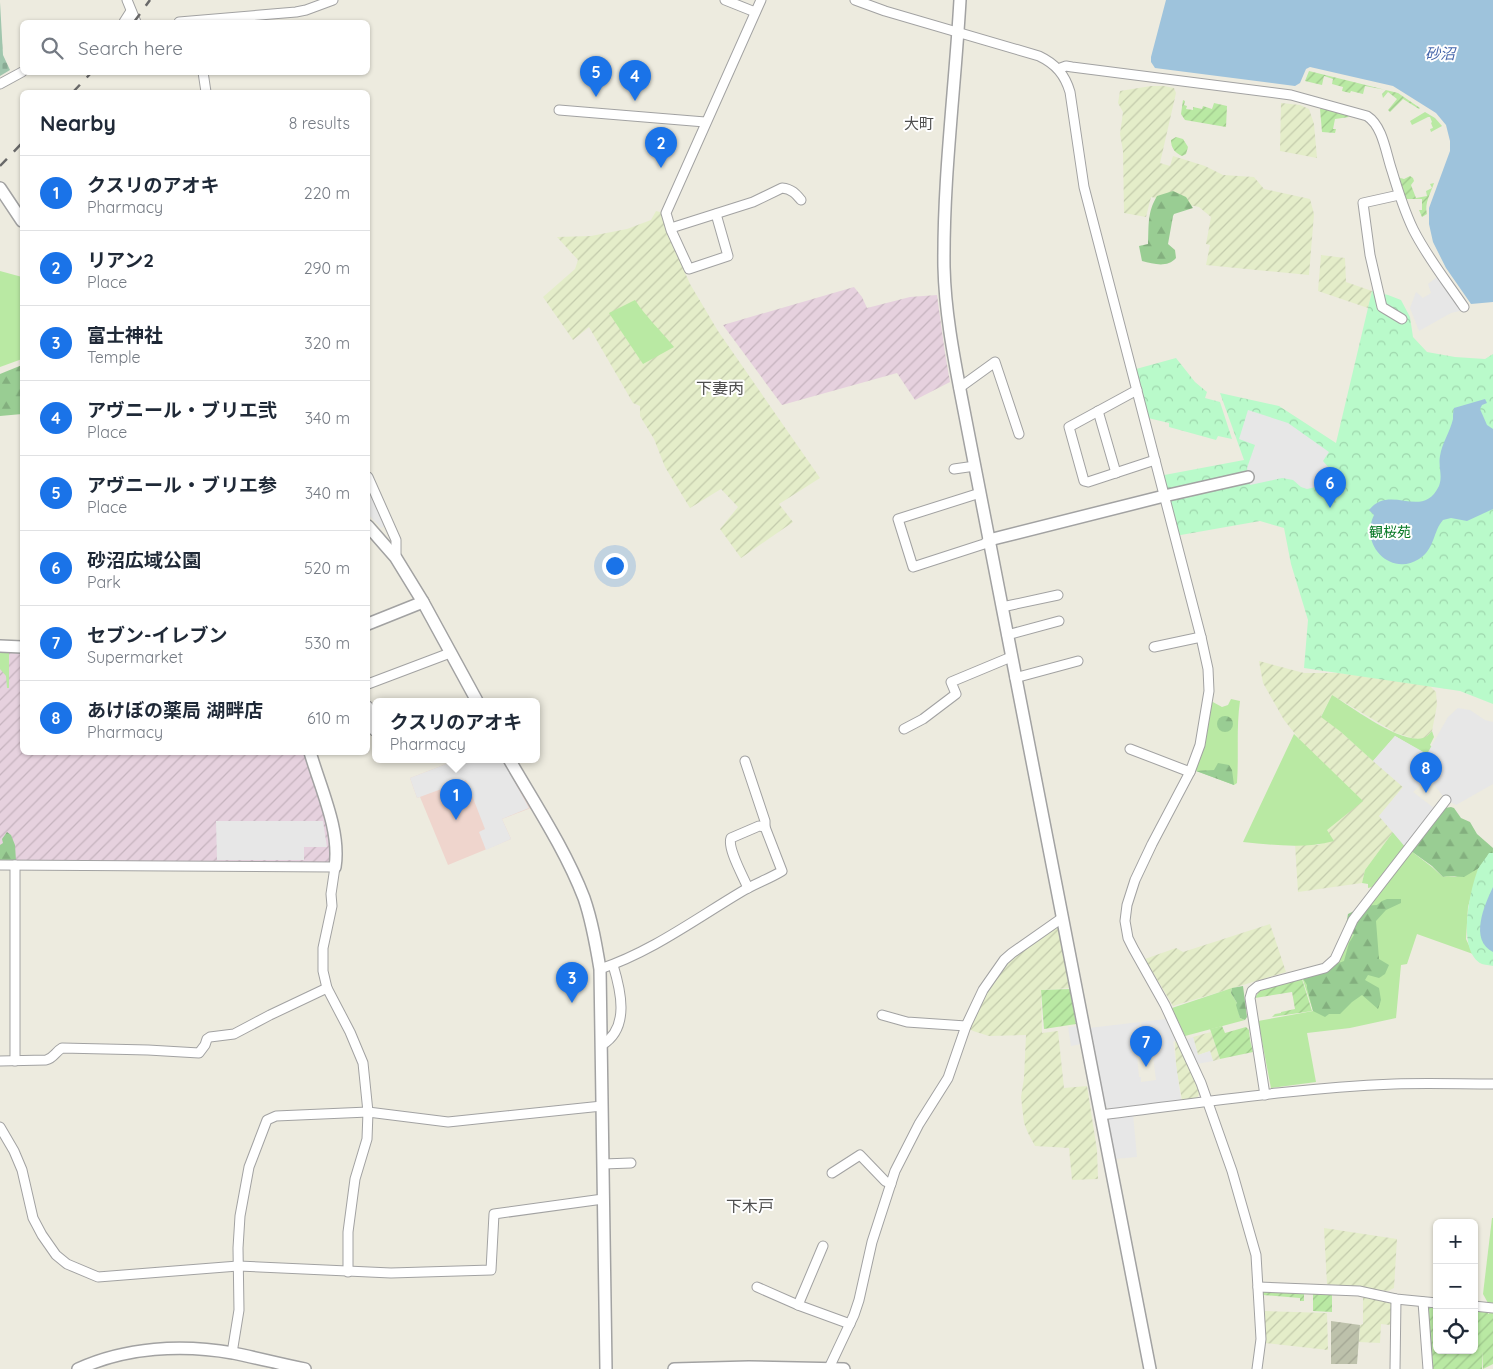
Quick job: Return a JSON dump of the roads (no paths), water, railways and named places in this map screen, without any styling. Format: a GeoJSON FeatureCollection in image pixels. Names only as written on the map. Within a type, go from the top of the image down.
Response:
{"type":"FeatureCollection","features":[{"type":"Feature","properties":{"kind":"street"},"geometry":{"type":"LineString","coordinates":[[127,0],[135,20]]}},
{"type":"Feature","properties":{"kind":"street"},"geometry":{"type":"LineString","coordinates":[[218,20],[296,12],[333,0]]}},
{"type":"Feature","properties":{"kind":"street"},"geometry":{"type":"LineString","coordinates":[[724,0],[755,12]]}},
{"type":"Feature","properties":{"kind":"street"},"geometry":{"type":"LineString","coordinates":[[716,214],[728,256],[690,269],[666,213],[760,0]]}},
{"type":"Feature","properties":{"kind":"street"},"geometry":{"type":"LineString","coordinates":[[855,0],[885,11],[1045,59],[1058,69],[1067,82],[1070,92],[1084,188],[1208,670],[1209,690],[1200,745],[1190,772],[1152,844],[1136,880],[1126,911],[1125,921],[1132,948],[1165,1005],[1208,1102],[1232,1171],[1256,1255],[1261,1339],[1257,1369]]}},
{"type":"Feature","properties":{"kind":"street"},"geometry":{"type":"LineString","coordinates":[[960,0],[945,215],[944,266],[950,328],[959,388],[1150,1369]]}},
{"type":"Feature","properties":{"kind":"street"},"geometry":{"type":"LineString","coordinates":[[125,20],[131,11]]}},
{"type":"Feature","properties":{"kind":"street"},"geometry":{"type":"LineString","coordinates":[[1058,69],[1066,66],[1291,95],[1367,116],[1376,125],[1399,195],[1414,231],[1464,307]]}},
{"type":"Feature","properties":{"kind":"street"},"geometry":{"type":"LineString","coordinates":[[0,84],[20,73]]}},
{"type":"Feature","properties":{"kind":"street"},"geometry":{"type":"LineString","coordinates":[[203,75],[206,90]]}},
{"type":"Feature","properties":{"kind":"street"},"geometry":{"type":"LineString","coordinates":[[559,110],[705,122]]}},
{"type":"Feature","properties":{"kind":"street"},"geometry":{"type":"LineString","coordinates":[[0,188],[20,218]]}},
{"type":"Feature","properties":{"kind":"street"},"geometry":{"type":"LineString","coordinates":[[671,228],[753,202],[782,188],[788,188],[801,200]]}},
{"type":"Feature","properties":{"kind":"street"},"geometry":{"type":"LineString","coordinates":[[1399,195],[1363,204],[1370,255],[1382,307],[1402,319]]}},
{"type":"Feature","properties":{"kind":"street"},"geometry":{"type":"LineString","coordinates":[[959,388],[996,362],[1019,434]]}},
{"type":"Feature","properties":{"kind":"street"},"geometry":{"type":"LineString","coordinates":[[1136,390],[1068,427],[1084,481],[1088,482],[1155,460]]}},
{"type":"Feature","properties":{"kind":"street"},"geometry":{"type":"LineString","coordinates":[[1098,411],[1116,473]]}},
{"type":"Feature","properties":{"kind":"street"},"geometry":{"type":"LineString","coordinates":[[954,470],[975,466]]}},
{"type":"Feature","properties":{"kind":"street"},"geometry":{"type":"LineString","coordinates":[[980,493],[898,519],[914,567],[984,544],[989,540],[1248,477]]}},
{"type":"Feature","properties":{"kind":"street"},"geometry":{"type":"LineString","coordinates":[[370,482],[396,540],[396,558]]}},
{"type":"Feature","properties":{"kind":"street"},"geometry":{"type":"LineString","coordinates":[[370,528],[396,558],[423,602],[475,698]]}},
{"type":"Feature","properties":{"kind":"street"},"geometry":{"type":"LineString","coordinates":[[1002,608],[1058,595]]}},
{"type":"Feature","properties":{"kind":"street"},"geometry":{"type":"LineString","coordinates":[[370,623],[423,602]]}},
{"type":"Feature","properties":{"kind":"street"},"geometry":{"type":"LineString","coordinates":[[1007,635],[1059,621]]}},
{"type":"Feature","properties":{"kind":"street"},"geometry":{"type":"LineString","coordinates":[[1154,647],[1201,637]]}},
{"type":"Feature","properties":{"kind":"street"},"geometry":{"type":"LineString","coordinates":[[0,646],[20,646]]}},
{"type":"Feature","properties":{"kind":"street"},"geometry":{"type":"LineString","coordinates":[[370,683],[450,653]]}},
{"type":"Feature","properties":{"kind":"street"},"geometry":{"type":"LineString","coordinates":[[904,729],[923,719],[956,694],[951,682],[1011,657]]}},
{"type":"Feature","properties":{"kind":"street"},"geometry":{"type":"LineString","coordinates":[[1015,678],[1078,661]]}},
{"type":"Feature","properties":{"kind":"street"},"geometry":{"type":"LineString","coordinates":[[1130,749],[1190,772]]}},
{"type":"Feature","properties":{"kind":"street"},"geometry":{"type":"LineString","coordinates":[[311,755],[332,825],[336,850],[331,894],[332,906],[322,961],[322,971],[327,988],[350,1032],[363,1063],[368,1112],[366,1139],[355,1180],[351,1206],[348,1232],[348,1272]]}},
{"type":"Feature","properties":{"kind":"street"},"geometry":{"type":"LineString","coordinates":[[600,969],[613,965],[669,937],[748,888],[782,871],[765,827],[765,821],[745,761]]}},
{"type":"Feature","properties":{"kind":"street"},"geometry":{"type":"LineString","coordinates":[[511,763],[568,864],[584,898],[594,931],[600,969],[606,1369]]}},
{"type":"Feature","properties":{"kind":"street"},"geometry":{"type":"LineString","coordinates":[[1265,1095],[1250,998],[1252,991],[1258,986],[1325,968],[1335,959],[1354,920],[1446,800]]}},
{"type":"Feature","properties":{"kind":"street"},"geometry":{"type":"LineString","coordinates":[[748,888],[730,840],[759,826],[765,827]]}},
{"type":"Feature","properties":{"kind":"street"},"geometry":{"type":"LineString","coordinates":[[0,865],[335,867]]}},
{"type":"Feature","properties":{"kind":"street"},"geometry":{"type":"LineString","coordinates":[[15,865],[15,1061]]}},
{"type":"Feature","properties":{"kind":"street"},"geometry":{"type":"LineString","coordinates":[[829,1368],[850,1324],[864,1282],[872,1242],[895,1171],[948,1078],[966,1026],[983,990],[1004,960],[1021,945],[1062,918]]}},
{"type":"Feature","properties":{"kind":"street"},"geometry":{"type":"LineString","coordinates":[[602,1045],[614,1034],[620,1017],[621,992],[613,965]]}},
{"type":"Feature","properties":{"kind":"street"},"geometry":{"type":"LineString","coordinates":[[0,1062],[52,1059],[58,1050],[62,1048],[199,1053],[210,1037],[234,1034],[327,988]]}},
{"type":"Feature","properties":{"kind":"street"},"geometry":{"type":"LineString","coordinates":[[882,1015],[907,1022],[966,1026]]}},
{"type":"Feature","properties":{"kind":"street"},"geometry":{"type":"LineString","coordinates":[[1101,1116],[1265,1095],[1394,1084],[1493,1084]]}},
{"type":"Feature","properties":{"kind":"street"},"geometry":{"type":"LineString","coordinates":[[232,1353],[239,1310],[240,1216],[249,1167],[267,1120],[276,1116],[368,1112],[448,1122],[602,1106]]}},
{"type":"Feature","properties":{"kind":"street"},"geometry":{"type":"LineString","coordinates":[[0,1127],[14,1150],[22,1170],[33,1218],[42,1235],[56,1255],[67,1264],[98,1277],[238,1266],[391,1274],[491,1270],[494,1214],[603,1199]]}},
{"type":"Feature","properties":{"kind":"street"},"geometry":{"type":"LineString","coordinates":[[832,1173],[860,1155],[885,1181],[891,1184]]}},
{"type":"Feature","properties":{"kind":"street"},"geometry":{"type":"LineString","coordinates":[[603,1164],[631,1163]]}},
{"type":"Feature","properties":{"kind":"street"},"geometry":{"type":"LineString","coordinates":[[798,1305],[824,1246]]}},
{"type":"Feature","properties":{"kind":"street"},"geometry":{"type":"LineString","coordinates":[[1258,1286],[1359,1291],[1396,1299],[1433,1303]]}},
{"type":"Feature","properties":{"kind":"street"},"geometry":{"type":"LineString","coordinates":[[757,1287],[798,1305],[850,1324]]}},
{"type":"Feature","properties":{"kind":"street"},"geometry":{"type":"LineString","coordinates":[[1395,1369],[1396,1299]]}},
{"type":"Feature","properties":{"kind":"street"},"geometry":{"type":"LineString","coordinates":[[1423,1302],[1428,1369]]}},
{"type":"Feature","properties":{"kind":"street"},"geometry":{"type":"LineString","coordinates":[[1478,1306],[1493,1308]]}},
{"type":"Feature","properties":{"kind":"street"},"geometry":{"type":"LineString","coordinates":[[78,1369],[110,1358],[149,1350],[192,1348],[232,1353],[305,1369]]}},
{"type":"Feature","properties":{"kind":"street"},"geometry":{"type":"LineString","coordinates":[[674,1369],[749,1366],[844,1369]]}},
{"type":"Feature","properties":{"kind":"water","name":"砂沼"},"geometry":{"type":"Polygon","coordinates":[[[1166,0],[1493,0],[1493,302],[1471,304],[1446,268],[1433,242],[1429,224],[1429,208],[1450,151],[1450,141],[1446,125],[1436,113],[1393,86],[1310,67],[1306,69],[1300,83],[1295,86],[1155,68],[1151,62],[1151,57],[1166,0]]]}},
{"type":"Feature","properties":{"kind":"water"},"geometry":{"type":"Polygon","coordinates":[[[1485,399],[1487,403],[1482,405],[1480,409],[1487,425],[1493,429],[1493,509],[1467,521],[1451,518],[1443,520],[1428,550],[1419,559],[1408,564],[1398,564],[1389,561],[1380,555],[1374,547],[1370,526],[1374,515],[1369,510],[1378,503],[1387,500],[1415,502],[1424,501],[1432,496],[1440,482],[1440,456],[1452,424],[1454,408],[1485,399]]]}},
{"type":"Feature","properties":{"kind":"water"},"geometry":{"type":"Polygon","coordinates":[[[1493,887],[1493,952],[1486,947],[1480,931],[1483,913],[1493,887]]]}},
{"type":"Feature","properties":{"kind":"railway"},"geometry":{"type":"LineString","coordinates":[[135,20],[150,0]]}},
{"type":"Feature","properties":{"kind":"railway"},"geometry":{"type":"LineString","coordinates":[[75,90],[89,75]]}},
{"type":"Feature","properties":{"kind":"railway"},"geometry":{"type":"LineString","coordinates":[[0,166],[20,145]]}},
{"type":"Feature","properties":{"kind":"place","name":"アヴニール・ブリエ参"},"geometry":{"type":"Point","coordinates":[596,97]}},
{"type":"Feature","properties":{"kind":"place","name":"アヴニール・ブリエ弐"},"geometry":{"type":"Point","coordinates":[635,101]}},
{"type":"Feature","properties":{"kind":"place","name":"リアン2"},"geometry":{"type":"Point","coordinates":[661,168]}},
{"type":"Feature","properties":{"kind":"place","name":"砂沼広域公園"},"geometry":{"type":"Point","coordinates":[1330,508]}},
{"type":"Feature","properties":{"kind":"place","name":"あけぼの薬局 湖畔店"},"geometry":{"type":"Point","coordinates":[1426,793]}},
{"type":"Feature","properties":{"kind":"place","name":"クスリのアオキ"},"geometry":{"type":"Point","coordinates":[456,820]}},
{"type":"Feature","properties":{"kind":"place","name":"富士神社"},"geometry":{"type":"Point","coordinates":[572,1003]}},
{"type":"Feature","properties":{"kind":"place","name":"セブン-イレブン"},"geometry":{"type":"Point","coordinates":[1146,1067]}},
{"type":"Feature","properties":{"kind":"district","name":"大町"},"geometry":{"type":"Point","coordinates":[919,123]}},
{"type":"Feature","properties":{"kind":"district","name":"下妻丙"},"geometry":{"type":"Point","coordinates":[720,388]}},
{"type":"Feature","properties":{"kind":"district","name":"下木戸"},"geometry":{"type":"Point","coordinates":[750,1206]}},
{"type":"Feature","properties":{"kind":"park label","name":"観桜苑"},"geometry":{"type":"Point","coordinates":[1390,532]}}]}
